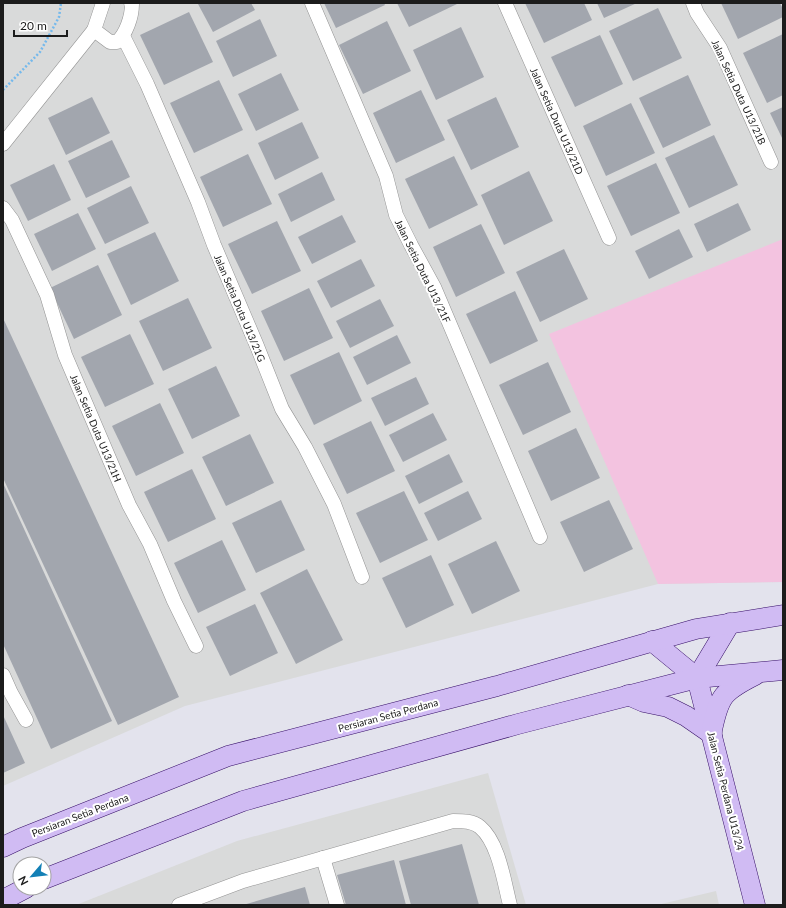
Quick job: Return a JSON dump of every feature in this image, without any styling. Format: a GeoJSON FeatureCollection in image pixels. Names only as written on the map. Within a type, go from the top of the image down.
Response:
{"type":"FeatureCollection","features":[{"type":"Feature","properties":{"kind":"main road","name":"Persiaran Setia Perdana"},"geometry":{"type":"LineString","coordinates":[[3,847],[22,838],[228,756],[497,686],[696,629],[783,615]]}},
{"type":"Feature","properties":{"kind":"main road"},"geometry":{"type":"LineString","coordinates":[[697,678],[730,623]]}},
{"type":"Feature","properties":{"kind":"main road"},"geometry":{"type":"LineString","coordinates":[[652,641],[697,678]]}},
{"type":"Feature","properties":{"kind":"main road"},"geometry":{"type":"LineString","coordinates":[[52,876],[243,801],[518,724],[697,678],[783,670]]}},
{"type":"Feature","properties":{"kind":"main road"},"geometry":{"type":"LineString","coordinates":[[628,696],[644,702],[668,707],[686,716],[712,734],[717,708],[723,696],[737,684],[761,672]]}},
{"type":"Feature","properties":{"kind":"main road","name":"Jalan Setia Perdana U13/24"},"geometry":{"type":"LineString","coordinates":[[697,678],[755,905]]}},
{"type":"Feature","properties":{"kind":"main road"},"geometry":{"type":"LineString","coordinates":[[3,900],[12,895]]}},
{"type":"Feature","properties":{"kind":"street"},"geometry":{"type":"LineString","coordinates":[[3,144],[94,30],[103,3]]}},
{"type":"Feature","properties":{"kind":"street"},"geometry":{"type":"LineString","coordinates":[[94,30],[110,42],[117,42],[123,36],[132,9],[132,3]]}},
{"type":"Feature","properties":{"kind":"street","name":"Jalan Setia Duta U13/21F"},"geometry":{"type":"LineString","coordinates":[[312,3],[386,176],[396,215],[411,246],[434,287],[540,537]]}},
{"type":"Feature","properties":{"kind":"street","name":"Jalan Setia Duta U13/21D"},"geometry":{"type":"LineString","coordinates":[[505,3],[609,238]]}},
{"type":"Feature","properties":{"kind":"street","name":"Jalan Setia Duta U13/21B"},"geometry":{"type":"LineString","coordinates":[[694,3],[697,13],[720,48],[771,162]]}},
{"type":"Feature","properties":{"kind":"street","name":"Jalan Setia Duta U13/21G"},"geometry":{"type":"LineString","coordinates":[[123,36],[147,84],[198,202],[214,245],[282,409],[305,447],[334,504],[362,577]]}},
{"type":"Feature","properties":{"kind":"street","name":"Jalan Setia Duta U13/21H"},"geometry":{"type":"LineString","coordinates":[[3,208],[12,220],[47,295],[65,355],[129,505],[150,544],[174,601],[196,646]]}},
{"type":"Feature","properties":{"kind":"street"},"geometry":{"type":"LineString","coordinates":[[3,675],[26,720]]}},
{"type":"Feature","properties":{"kind":"street"},"geometry":{"type":"LineString","coordinates":[[179,905],[243,881],[454,821],[466,821],[480,827],[490,839],[498,860],[510,905]]}},
{"type":"Feature","properties":{"kind":"street"},"geometry":{"type":"LineString","coordinates":[[323,858],[337,905]]}},
{"type":"Feature","properties":{"kind":"path"},"geometry":{"type":"LineString","coordinates":[[3,90],[40,52],[59,16],[61,3]]}},
{"type":"Feature","properties":{"kind":"shaded area"},"geometry":{"type":"Polygon","coordinates":[[[3,3],[783,3],[783,582],[658,584],[185,706],[3,786],[3,3]]]}},
{"type":"Feature","properties":{"kind":"shaded area"},"geometry":{"type":"Polygon","coordinates":[[[783,239],[783,582],[658,584],[549,334],[783,239]]]}},
{"type":"Feature","properties":{"kind":"shaded area"},"geometry":{"type":"Polygon","coordinates":[[[488,773],[526,905],[76,905],[237,841],[488,773]]]}},
{"type":"Feature","properties":{"kind":"shaded area"},"geometry":{"type":"Polygon","coordinates":[[[716,891],[719,905],[657,905],[716,891]]]}},
{"type":"Feature","properties":{"kind":"building"},"geometry":{"type":"Polygon","coordinates":[[[251,3],[255,10],[213,32],[198,4],[251,3]]]}},
{"type":"Feature","properties":{"kind":"building"},"geometry":{"type":"Polygon","coordinates":[[[324,3],[384,3],[385,5],[336,28],[324,3]]]}},
{"type":"Feature","properties":{"kind":"building"},"geometry":{"type":"Polygon","coordinates":[[[397,3],[457,3],[457,4],[409,27],[397,3]]]}},
{"type":"Feature","properties":{"kind":"building"},"geometry":{"type":"Polygon","coordinates":[[[525,3],[584,3],[592,20],[544,43],[525,3]]]}},
{"type":"Feature","properties":{"kind":"building"},"geometry":{"type":"Polygon","coordinates":[[[597,3],[637,3],[604,18],[597,3]]]}},
{"type":"Feature","properties":{"kind":"building"},"geometry":{"type":"Polygon","coordinates":[[[721,3],[780,3],[783,9],[783,17],[738,39],[721,3]]]}},
{"type":"Feature","properties":{"kind":"building"},"geometry":{"type":"Polygon","coordinates":[[[658,8],[682,58],[633,81],[609,31],[658,8]]]}},
{"type":"Feature","properties":{"kind":"building"},"geometry":{"type":"Polygon","coordinates":[[[189,12],[213,62],[164,85],[140,35],[189,12]]]}},
{"type":"Feature","properties":{"kind":"building"},"geometry":{"type":"Polygon","coordinates":[[[260,19],[277,56],[233,77],[216,41],[260,19]]]}},
{"type":"Feature","properties":{"kind":"building"},"geometry":{"type":"Polygon","coordinates":[[[387,21],[411,71],[363,94],[339,45],[387,21]]]}},
{"type":"Feature","properties":{"kind":"building"},"geometry":{"type":"Polygon","coordinates":[[[461,27],[484,77],[436,100],[413,50],[461,27]]]}},
{"type":"Feature","properties":{"kind":"building"},"geometry":{"type":"Polygon","coordinates":[[[783,34],[783,95],[767,103],[743,53],[783,34]]]}},
{"type":"Feature","properties":{"kind":"building"},"geometry":{"type":"Polygon","coordinates":[[[600,35],[623,84],[575,107],[551,57],[600,35]]]}},
{"type":"Feature","properties":{"kind":"building"},"geometry":{"type":"Polygon","coordinates":[[[281,73],[299,110],[256,131],[238,94],[281,73]]]}},
{"type":"Feature","properties":{"kind":"building"},"geometry":{"type":"Polygon","coordinates":[[[688,75],[711,125],[663,148],[639,98],[688,75]]]}},
{"type":"Feature","properties":{"kind":"building"},"geometry":{"type":"Polygon","coordinates":[[[219,80],[243,130],[194,153],[170,103],[219,80]]]}},
{"type":"Feature","properties":{"kind":"building"},"geometry":{"type":"Polygon","coordinates":[[[421,90],[445,140],[396,163],[373,113],[421,90]]]}},
{"type":"Feature","properties":{"kind":"building"},"geometry":{"type":"Polygon","coordinates":[[[92,97],[110,133],[66,155],[48,118],[92,97]]]}},
{"type":"Feature","properties":{"kind":"building"},"geometry":{"type":"Polygon","coordinates":[[[496,97],[519,147],[471,170],[447,120],[496,97]]]}},
{"type":"Feature","properties":{"kind":"building"},"geometry":{"type":"Polygon","coordinates":[[[631,103],[655,153],[606,176],[583,126],[631,103]]]}},
{"type":"Feature","properties":{"kind":"building"},"geometry":{"type":"Polygon","coordinates":[[[783,107],[783,140],[770,113],[783,107]]]}},
{"type":"Feature","properties":{"kind":"building"},"geometry":{"type":"Polygon","coordinates":[[[302,122],[319,158],[275,180],[258,143],[302,122]]]}},
{"type":"Feature","properties":{"kind":"building"},"geometry":{"type":"Polygon","coordinates":[[[714,135],[738,185],[689,208],[665,158],[714,135]]]}},
{"type":"Feature","properties":{"kind":"building"},"geometry":{"type":"Polygon","coordinates":[[[112,140],[130,177],[86,198],[68,161],[112,140]]]}},
{"type":"Feature","properties":{"kind":"building"},"geometry":{"type":"Polygon","coordinates":[[[248,154],[272,204],[223,227],[200,177],[248,154]]]}},
{"type":"Feature","properties":{"kind":"building"},"geometry":{"type":"Polygon","coordinates":[[[454,156],[478,205],[429,229],[405,179],[454,156]]]}},
{"type":"Feature","properties":{"kind":"building"},"geometry":{"type":"Polygon","coordinates":[[[656,163],[680,213],[631,236],[607,186],[656,163]]]}},
{"type":"Feature","properties":{"kind":"building"},"geometry":{"type":"Polygon","coordinates":[[[54,164],[71,200],[28,221],[10,185],[54,164]]]}},
{"type":"Feature","properties":{"kind":"building"},"geometry":{"type":"Polygon","coordinates":[[[529,171],[553,221],[504,245],[481,195],[529,171]]]}},
{"type":"Feature","properties":{"kind":"building"},"geometry":{"type":"Polygon","coordinates":[[[322,172],[335,200],[291,222],[278,194],[322,172]]]}},
{"type":"Feature","properties":{"kind":"building"},"geometry":{"type":"Polygon","coordinates":[[[131,186],[149,223],[105,244],[87,208],[131,186]]]}},
{"type":"Feature","properties":{"kind":"building"},"geometry":{"type":"Polygon","coordinates":[[[738,203],[751,230],[707,252],[694,224],[738,203]]]}},
{"type":"Feature","properties":{"kind":"building"},"geometry":{"type":"Polygon","coordinates":[[[78,213],[96,249],[52,271],[34,234],[78,213]]]}},
{"type":"Feature","properties":{"kind":"building"},"geometry":{"type":"Polygon","coordinates":[[[342,215],[356,242],[312,264],[298,237],[342,215]]]}},
{"type":"Feature","properties":{"kind":"building"},"geometry":{"type":"Polygon","coordinates":[[[277,221],[301,271],[252,294],[228,244],[277,221]]]}},
{"type":"Feature","properties":{"kind":"building"},"geometry":{"type":"Polygon","coordinates":[[[481,224],[505,273],[456,297],[433,247],[481,224]]]}},
{"type":"Feature","properties":{"kind":"building"},"geometry":{"type":"Polygon","coordinates":[[[679,229],[693,257],[649,279],[635,251],[679,229]]]}},
{"type":"Feature","properties":{"kind":"building"},"geometry":{"type":"Polygon","coordinates":[[[155,232],[179,281],[131,305],[107,254],[155,232]]]}},
{"type":"Feature","properties":{"kind":"building"},"geometry":{"type":"Polygon","coordinates":[[[564,249],[588,299],[540,322],[516,272],[564,249]]]}},
{"type":"Feature","properties":{"kind":"building"},"geometry":{"type":"Polygon","coordinates":[[[361,259],[375,286],[331,308],[317,281],[361,259]]]}},
{"type":"Feature","properties":{"kind":"building"},"geometry":{"type":"Polygon","coordinates":[[[98,265],[122,315],[74,339],[50,288],[98,265]]]}},
{"type":"Feature","properties":{"kind":"building"},"geometry":{"type":"Polygon","coordinates":[[[309,288],[333,338],[284,361],[261,311],[309,288]]]}},
{"type":"Feature","properties":{"kind":"building"},"geometry":{"type":"Polygon","coordinates":[[[515,291],[538,341],[490,364],[466,314],[515,291]]]}},
{"type":"Feature","properties":{"kind":"building"},"geometry":{"type":"Polygon","coordinates":[[[188,298],[212,348],[163,371],[139,321],[188,298]]]}},
{"type":"Feature","properties":{"kind":"building"},"geometry":{"type":"Polygon","coordinates":[[[380,299],[394,326],[350,348],[336,321],[380,299]]]}},
{"type":"Feature","properties":{"kind":"building"},"geometry":{"type":"Polygon","coordinates":[[[3,318],[179,697],[118,725],[3,478],[3,318]]]}},
{"type":"Feature","properties":{"kind":"building"},"geometry":{"type":"Polygon","coordinates":[[[130,334],[154,384],[105,407],[81,357],[130,334]]]}},
{"type":"Feature","properties":{"kind":"building"},"geometry":{"type":"Polygon","coordinates":[[[397,335],[411,363],[367,385],[353,357],[397,335]]]}},
{"type":"Feature","properties":{"kind":"building"},"geometry":{"type":"Polygon","coordinates":[[[339,352],[362,401],[314,425],[290,375],[339,352]]]}},
{"type":"Feature","properties":{"kind":"building"},"geometry":{"type":"Polygon","coordinates":[[[548,362],[571,412],[523,435],[499,385],[548,362]]]}},
{"type":"Feature","properties":{"kind":"building"},"geometry":{"type":"Polygon","coordinates":[[[216,366],[240,416],[192,439],[168,389],[216,366]]]}},
{"type":"Feature","properties":{"kind":"building"},"geometry":{"type":"Polygon","coordinates":[[[416,377],[429,404],[385,426],[371,398],[416,377]]]}},
{"type":"Feature","properties":{"kind":"building"},"geometry":{"type":"Polygon","coordinates":[[[160,403],[184,453],[136,476],[112,426],[160,403]]]}},
{"type":"Feature","properties":{"kind":"building"},"geometry":{"type":"Polygon","coordinates":[[[433,413],[447,440],[403,462],[389,435],[433,413]]]}},
{"type":"Feature","properties":{"kind":"building"},"geometry":{"type":"Polygon","coordinates":[[[371,421],[395,471],[347,494],[323,444],[371,421]]]}},
{"type":"Feature","properties":{"kind":"building"},"geometry":{"type":"Polygon","coordinates":[[[576,428],[600,478],[551,501],[528,451],[576,428]]]}},
{"type":"Feature","properties":{"kind":"building"},"geometry":{"type":"Polygon","coordinates":[[[250,434],[274,483],[226,506],[202,457],[250,434]]]}},
{"type":"Feature","properties":{"kind":"building"},"geometry":{"type":"Polygon","coordinates":[[[449,454],[463,482],[419,504],[405,476],[449,454]]]}},
{"type":"Feature","properties":{"kind":"building"},"geometry":{"type":"Polygon","coordinates":[[[192,469],[216,519],[168,542],[144,492],[192,469]]]}},
{"type":"Feature","properties":{"kind":"building"},"geometry":{"type":"Polygon","coordinates":[[[3,483],[112,721],[51,749],[3,644],[3,483]]]}},
{"type":"Feature","properties":{"kind":"building"},"geometry":{"type":"Polygon","coordinates":[[[404,491],[428,540],[380,563],[356,513],[404,491]]]}},
{"type":"Feature","properties":{"kind":"building"},"geometry":{"type":"Polygon","coordinates":[[[468,491],[482,519],[438,541],[424,513],[468,491]]]}},
{"type":"Feature","properties":{"kind":"building"},"geometry":{"type":"Polygon","coordinates":[[[281,500],[305,550],[256,573],[232,523],[281,500]]]}},
{"type":"Feature","properties":{"kind":"building"},"geometry":{"type":"Polygon","coordinates":[[[609,500],[633,549],[584,572],[560,522],[609,500]]]}},
{"type":"Feature","properties":{"kind":"building"},"geometry":{"type":"Polygon","coordinates":[[[222,540],[246,590],[198,613],[174,563],[222,540]]]}},
{"type":"Feature","properties":{"kind":"building"},"geometry":{"type":"Polygon","coordinates":[[[496,541],[520,591],[472,614],[448,564],[496,541]]]}},
{"type":"Feature","properties":{"kind":"building"},"geometry":{"type":"Polygon","coordinates":[[[431,555],[454,605],[406,628],[382,578],[431,555]]]}},
{"type":"Feature","properties":{"kind":"building"},"geometry":{"type":"Polygon","coordinates":[[[307,569],[343,640],[296,664],[260,593],[307,569]]]}},
{"type":"Feature","properties":{"kind":"building"},"geometry":{"type":"Polygon","coordinates":[[[255,604],[278,653],[230,676],[206,627],[255,604]]]}},
{"type":"Feature","properties":{"kind":"building"},"geometry":{"type":"Polygon","coordinates":[[[3,715],[25,763],[3,773],[3,715]]]}},
{"type":"Feature","properties":{"kind":"building"},"geometry":{"type":"Polygon","coordinates":[[[462,844],[479,905],[411,905],[399,861],[462,844]]]}},
{"type":"Feature","properties":{"kind":"building"},"geometry":{"type":"Polygon","coordinates":[[[394,860],[406,905],[346,905],[337,875],[394,860]]]}},
{"type":"Feature","properties":{"kind":"building"},"geometry":{"type":"Polygon","coordinates":[[[305,887],[310,905],[243,905],[305,887]]]}}]}
